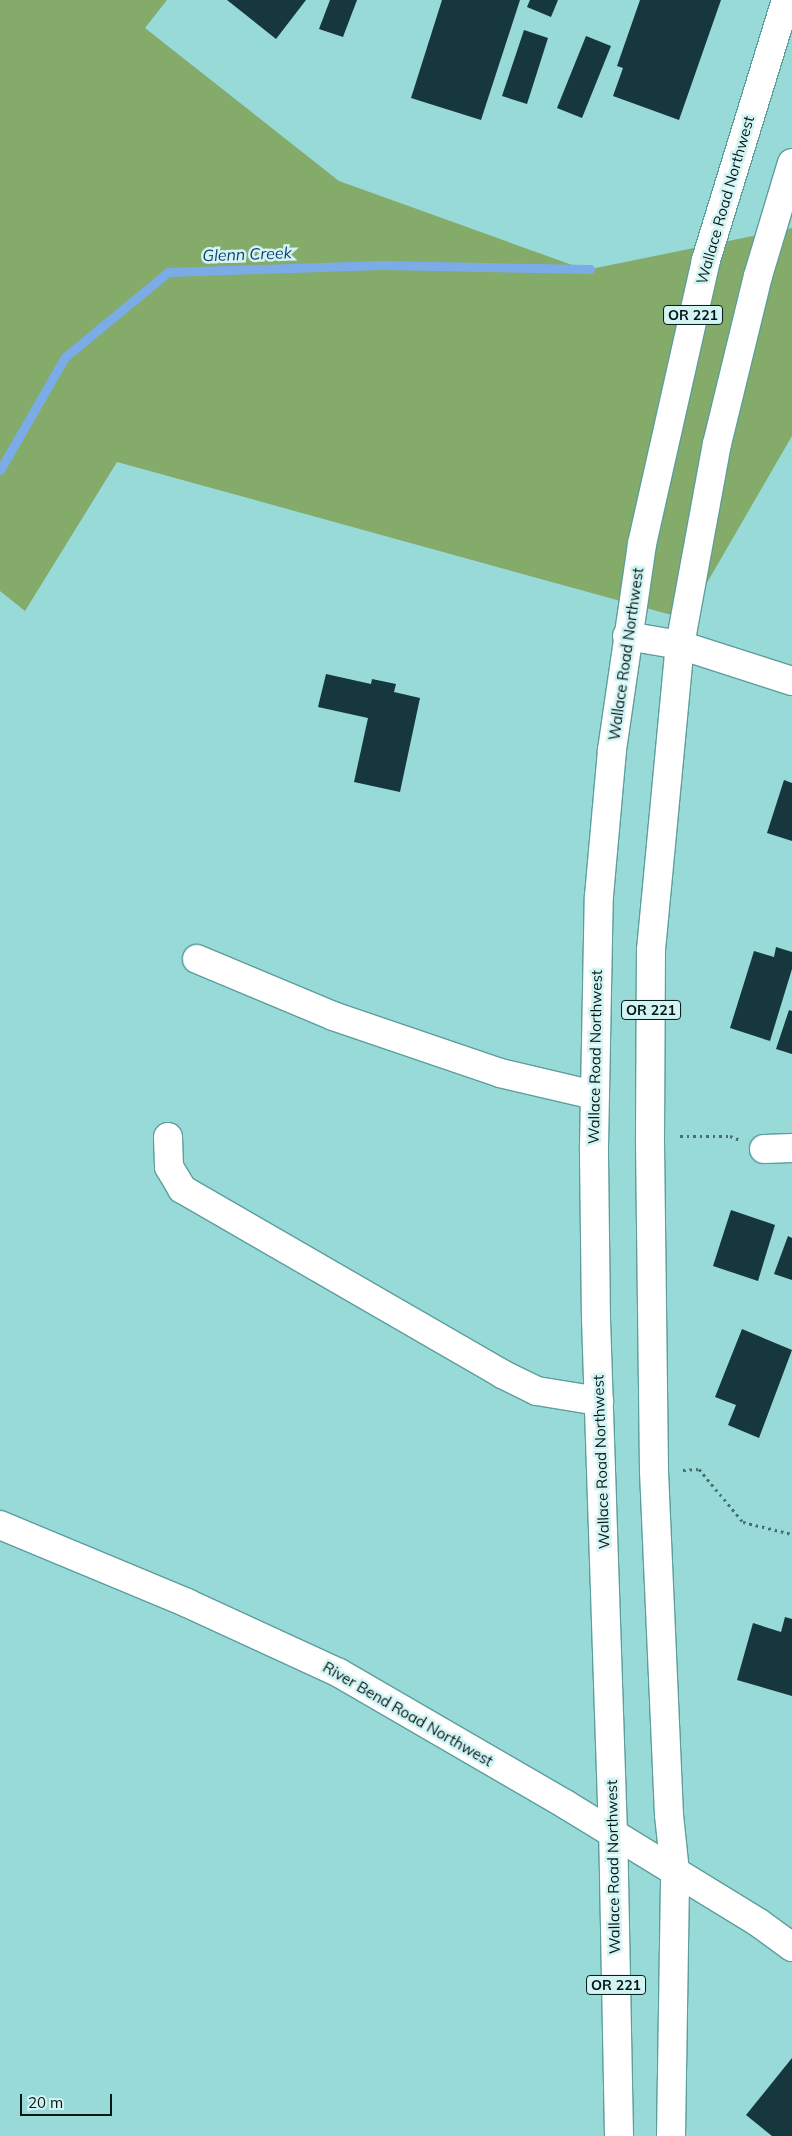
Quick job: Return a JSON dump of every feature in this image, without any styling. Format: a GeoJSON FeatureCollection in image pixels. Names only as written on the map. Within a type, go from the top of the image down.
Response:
{"type":"FeatureCollection","features":[{"type":"Feature","properties":{"kind":"main road","name":"Wallace Road Northwest"},"geometry":{"type":"LineString","coordinates":[[619,2136],[613,1834],[599,1401],[594,1095],[600,896],[612,750],[627,636],[642,544],[706,260],[786,0]]}},
{"type":"Feature","properties":{"kind":"main road","name":"OR 221"},"geometry":{"type":"LineString","coordinates":[[671,2136],[675,1872],[669,1815],[654,1470],[650,1137],[651,950],[680,644],[717,444],[758,276],[792,163]]}},
{"type":"Feature","properties":{"kind":"main road"},"geometry":{"type":"LineString","coordinates":[[627,636],[680,644],[792,681]]}},
{"type":"Feature","properties":{"kind":"main road"},"geometry":{"type":"LineString","coordinates":[[198,959],[333,1016],[491,1070],[594,1095]]}},
{"type":"Feature","properties":{"kind":"main road"},"geometry":{"type":"LineString","coordinates":[[168,1137],[169,1167],[182,1189],[502,1374],[537,1391],[599,1401]]}},
{"type":"Feature","properties":{"kind":"main road"},"geometry":{"type":"LineString","coordinates":[[764,1149],[792,1148]]}},
{"type":"Feature","properties":{"kind":"main road","name":"River Bend Road Northwest"},"geometry":{"type":"LineString","coordinates":[[0,1525],[300,1654],[400,1708],[613,1834],[759,1923],[792,1947]]}},
{"type":"Feature","properties":{"kind":"path"},"geometry":{"type":"LineString","coordinates":[[650,1137],[730,1136],[764,1149]]}},
{"type":"Feature","properties":{"kind":"path"},"geometry":{"type":"LineString","coordinates":[[654,1470],[699,1469],[743,1522],[792,1534]]}},
{"type":"Feature","properties":{"kind":"green space"},"geometry":{"type":"Polygon","coordinates":[[[0,0],[167,0],[145,28],[339,181],[586,270],[792,228],[792,436],[686,619],[117,462],[25,611],[0,591],[0,0]]]}},
{"type":"Feature","properties":{"kind":"building"},"geometry":{"type":"Polygon","coordinates":[[[227,0],[306,0],[276,39],[227,0]]]}},
{"type":"Feature","properties":{"kind":"building"},"geometry":{"type":"Polygon","coordinates":[[[330,0],[357,0],[343,37],[319,29],[330,0]]]}},
{"type":"Feature","properties":{"kind":"building"},"geometry":{"type":"Polygon","coordinates":[[[442,0],[520,0],[481,120],[411,98],[442,0]]]}},
{"type":"Feature","properties":{"kind":"building"},"geometry":{"type":"Polygon","coordinates":[[[530,0],[558,0],[551,17],[527,7],[530,0]]]}},
{"type":"Feature","properties":{"kind":"building"},"geometry":{"type":"Polygon","coordinates":[[[640,0],[721,0],[679,120],[613,96],[623,68],[617,66],[640,0]]]}},
{"type":"Feature","properties":{"kind":"building"},"geometry":{"type":"Polygon","coordinates":[[[524,30],[548,38],[527,104],[502,96],[524,30]]]}},
{"type":"Feature","properties":{"kind":"building"},"geometry":{"type":"Polygon","coordinates":[[[586,36],[611,46],[582,118],[557,108],[586,36]]]}},
{"type":"Feature","properties":{"kind":"building"},"geometry":{"type":"Polygon","coordinates":[[[326,674],[371,684],[372,679],[396,684],[394,692],[420,698],[400,792],[354,782],[368,718],[318,707],[326,674]]]}},
{"type":"Feature","properties":{"kind":"building"},"geometry":{"type":"Polygon","coordinates":[[[784,780],[792,783],[792,841],[767,833],[784,780]]]}},
{"type":"Feature","properties":{"kind":"building"},"geometry":{"type":"Polygon","coordinates":[[[776,947],[792,952],[792,969],[770,1041],[730,1028],[754,951],[774,957],[776,947]]]}},
{"type":"Feature","properties":{"kind":"building"},"geometry":{"type":"Polygon","coordinates":[[[789,1010],[792,1011],[792,1054],[776,1049],[789,1010]]]}},
{"type":"Feature","properties":{"kind":"building"},"geometry":{"type":"Polygon","coordinates":[[[731,1210],[775,1225],[758,1281],[713,1266],[731,1210]]]}},
{"type":"Feature","properties":{"kind":"building"},"geometry":{"type":"Polygon","coordinates":[[[788,1236],[792,1238],[792,1280],[774,1274],[788,1236]]]}},
{"type":"Feature","properties":{"kind":"building"},"geometry":{"type":"Polygon","coordinates":[[[742,1329],[792,1350],[759,1438],[728,1425],[736,1405],[715,1397],[742,1329]]]}},
{"type":"Feature","properties":{"kind":"building"},"geometry":{"type":"Polygon","coordinates":[[[785,1617],[792,1619],[792,1696],[737,1680],[753,1623],[781,1632],[785,1617]]]}},
{"type":"Feature","properties":{"kind":"building"},"geometry":{"type":"Polygon","coordinates":[[[792,2058],[792,2136],[772,2136],[746,2115],[792,2058]]]}},
{"type":"Feature","properties":{"kind":"waterway","name":"Glenn Creek"},"geometry":{"type":"LineString","coordinates":[[0,470],[65,357],[168,272],[382,265],[590,269]]}}]}
